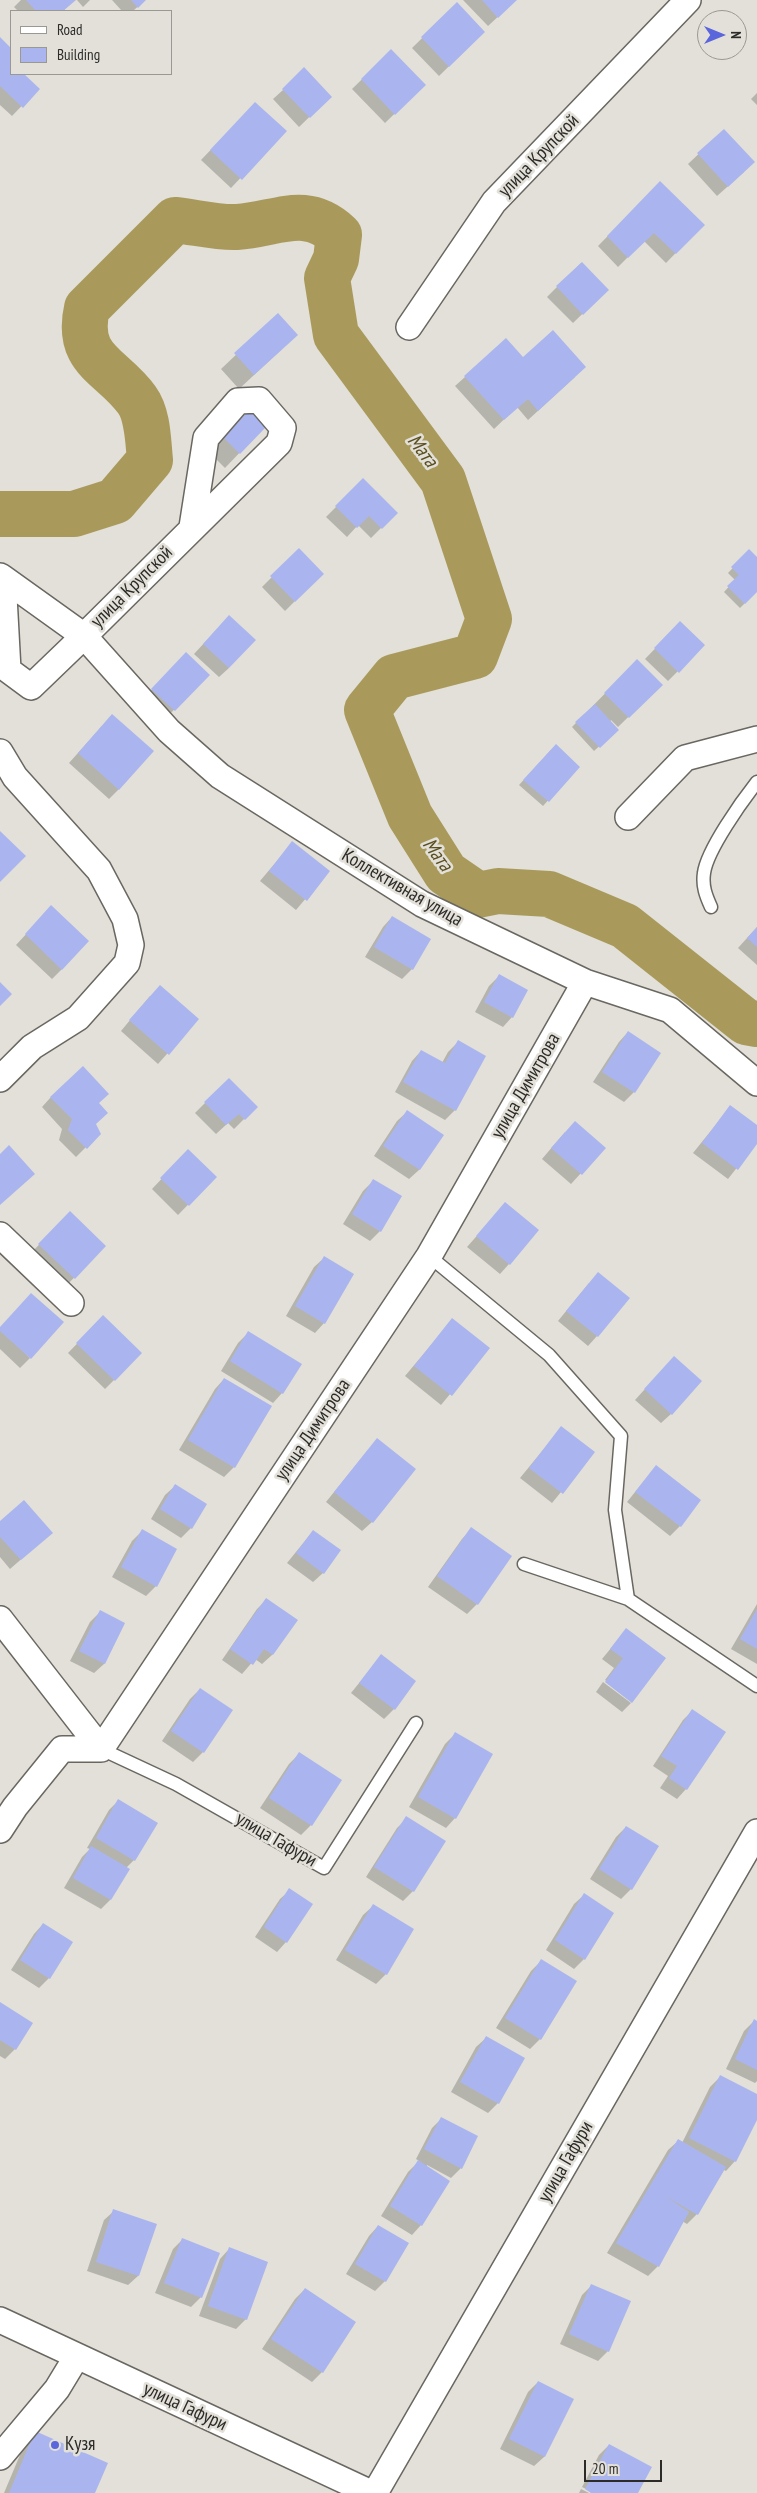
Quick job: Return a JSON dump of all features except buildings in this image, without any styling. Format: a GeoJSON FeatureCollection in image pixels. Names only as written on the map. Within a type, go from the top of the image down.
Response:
{"type":"FeatureCollection","features":[{"type":"Feature","properties":{"kind":"street","name":"улица Крупской"},"geometry":{"type":"LineString","coordinates":[[409,328],[494,202],[688,0]]}},
{"type":"Feature","properties":{"kind":"street","name":"улица Крупской"},"geometry":{"type":"LineString","coordinates":[[1,580],[84,636],[192,527],[280,443],[283,428],[259,400],[238,401],[206,438],[192,527]]}},
{"type":"Feature","properties":{"kind":"street"},"geometry":{"type":"LineString","coordinates":[[1,580],[4,680],[31,688],[84,636]]}},
{"type":"Feature","properties":{"kind":"street","name":"Коллективная улица"},"geometry":{"type":"LineString","coordinates":[[84,636],[170,731],[220,776],[422,904],[584,982],[670,1010],[757,1083]]}},
{"type":"Feature","properties":{"kind":"street"},"geometry":{"type":"LineString","coordinates":[[628,818],[685,758],[757,739]]}},
{"type":"Feature","properties":{"kind":"street"},"geometry":{"type":"LineString","coordinates":[[0,752],[16,777],[99,870],[125,920],[131,945],[127,963],[78,1018],[32,1047],[0,1079]]}},
{"type":"Feature","properties":{"kind":"street","name":"улица Димитрова"},"geometry":{"type":"LineString","coordinates":[[101,1748],[429,1256],[584,982]]}},
{"type":"Feature","properties":{"kind":"street"},"geometry":{"type":"LineString","coordinates":[[0,1235],[71,1303]]}},
{"type":"Feature","properties":{"kind":"street"},"geometry":{"type":"LineString","coordinates":[[0,1620],[101,1748]]}},
{"type":"Feature","properties":{"kind":"street"},"geometry":{"type":"LineString","coordinates":[[0,1830],[15,1807],[62,1748],[101,1748]]}},
{"type":"Feature","properties":{"kind":"street","name":"улица Гафури"},"geometry":{"type":"LineString","coordinates":[[375,2493],[757,1832]]}},
{"type":"Feature","properties":{"kind":"street","name":"улица Гафури"},"geometry":{"type":"LineString","coordinates":[[0,2320],[371,2493]]}},
{"type":"Feature","properties":{"kind":"street"},"geometry":{"type":"LineString","coordinates":[[0,2457],[57,2389],[77,2356]]}},
{"type":"Feature","properties":{"kind":"lane"},"geometry":{"type":"LineString","coordinates":[[711,907],[704,894],[704,872],[714,847],[757,782]]}},
{"type":"Feature","properties":{"kind":"lane"},"geometry":{"type":"LineString","coordinates":[[429,1256],[549,1355],[621,1436],[615,1510],[628,1599]]}},
{"type":"Feature","properties":{"kind":"lane"},"geometry":{"type":"LineString","coordinates":[[524,1564],[628,1599],[757,1686]]}},
{"type":"Feature","properties":{"kind":"lane","name":"улица Гафури"},"geometry":{"type":"LineString","coordinates":[[101,1748],[176,1784],[324,1868],[416,1723]]}},
{"type":"Feature","properties":{"kind":"waterway","name":"Мата"},"geometry":{"type":"LineString","coordinates":[[0,514],[74,514],[115,501],[150,460],[147,428],[141,406],[127,388],[98,361],[86,340],[85,326],[87,308],[175,220],[214,226],[237,227],[290,218],[302,218],[326,225],[339,235],[336,259],[327,278],[336,335],[443,480],[489,619],[475,656],[394,677],[367,710],[410,816],[446,873],[478,895],[498,891],[549,894],[625,926],[746,1022],[757,1024]]}},
{"type":"Feature","properties":{"kind":"place","name":"Кузя"},"geometry":{"type":"Point","coordinates":[55,2445]}}]}
